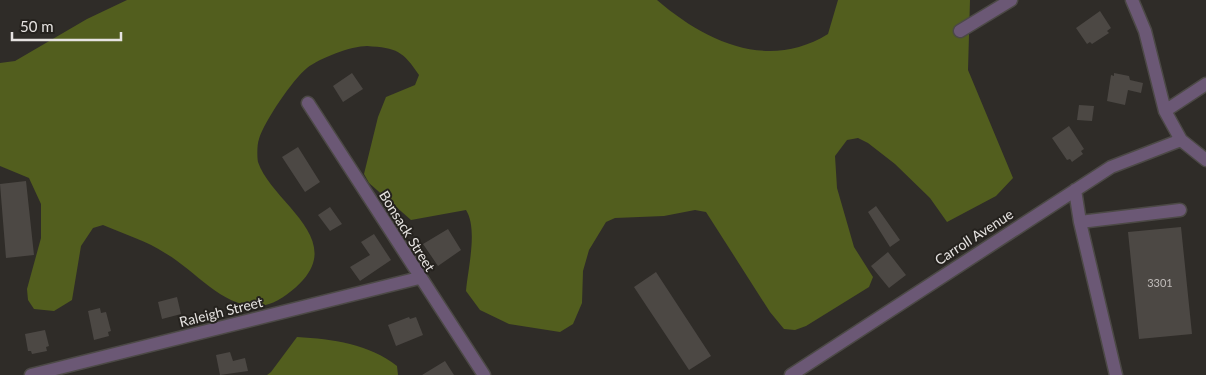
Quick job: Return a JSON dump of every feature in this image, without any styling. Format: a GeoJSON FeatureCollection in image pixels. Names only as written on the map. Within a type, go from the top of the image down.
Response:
{"type":"FeatureCollection","features":[{"type":"Feature","properties":{"kind":"street"},"geometry":{"type":"LineString","coordinates":[[960,30],[1011,0]]}},
{"type":"Feature","properties":{"kind":"street"},"geometry":{"type":"LineString","coordinates":[[1132,0],[1145,31],[1165,111],[1181,140],[1206,160]]}},
{"type":"Feature","properties":{"kind":"street"},"geometry":{"type":"LineString","coordinates":[[1165,111],[1206,84]]}},
{"type":"Feature","properties":{"kind":"street","name":"Bonsack Street"},"geometry":{"type":"LineString","coordinates":[[308,103],[419,278],[484,375]]}},
{"type":"Feature","properties":{"kind":"street","name":"Carroll Avenue"},"geometry":{"type":"LineString","coordinates":[[792,375],[1111,167],[1181,140]]}},
{"type":"Feature","properties":{"kind":"street"},"geometry":{"type":"LineString","coordinates":[[1075,190],[1080,222],[1116,375]]}},
{"type":"Feature","properties":{"kind":"street"},"geometry":{"type":"LineString","coordinates":[[1080,222],[1180,210]]}},
{"type":"Feature","properties":{"kind":"street","name":"Raleigh Street"},"geometry":{"type":"LineString","coordinates":[[30,375],[419,278]]}},
{"type":"Feature","properties":{"kind":"green space"},"geometry":{"type":"Polygon","coordinates":[[[127,0],[657,0],[696,28],[717,39],[738,47],[760,51],[783,50],[805,45],[828,34],[838,0],[970,0],[968,70],[1013,178],[996,196],[947,222],[930,198],[895,164],[868,143],[858,138],[847,140],[835,156],[837,188],[854,247],[873,277],[869,287],[806,326],[795,330],[784,329],[770,312],[706,212],[695,210],[664,216],[615,218],[606,222],[589,250],[583,271],[582,303],[573,324],[560,332],[509,324],[480,310],[466,291],[472,238],[470,218],[466,210],[411,220],[369,183],[364,174],[378,117],[386,97],[415,85],[419,75],[398,52],[386,48],[367,46],[336,53],[307,68],[294,81],[280,101],[258,141],[258,162],[265,176],[300,219],[309,234],[314,248],[313,264],[303,280],[292,291],[269,304],[254,306],[240,304],[214,290],[177,261],[158,249],[103,225],[93,228],[81,246],[72,300],[54,311],[34,309],[28,300],[27,289],[41,238],[41,204],[29,178],[0,166],[0,63],[15,61],[87,19],[127,0]]]}},
{"type":"Feature","properties":{"kind":"green space"},"geometry":{"type":"Polygon","coordinates":[[[297,337],[337,341],[375,352],[397,366],[398,375],[267,375],[297,337]]]}},
{"type":"Feature","properties":{"kind":"building"},"geometry":{"type":"Polygon","coordinates":[[[1100,11],[1111,28],[1107,31],[1109,33],[1092,44],[1090,42],[1087,44],[1076,28],[1100,11]]]}},
{"type":"Feature","properties":{"kind":"building"},"geometry":{"type":"Polygon","coordinates":[[[352,73],[363,89],[343,102],[333,86],[352,73]]]}},
{"type":"Feature","properties":{"kind":"building"},"geometry":{"type":"Polygon","coordinates":[[[1114,73],[1129,76],[1130,80],[1143,83],[1141,93],[1128,90],[1125,105],[1107,101],[1111,75],[1114,76],[1114,73]]]}},
{"type":"Feature","properties":{"kind":"building"},"geometry":{"type":"Polygon","coordinates":[[[1079,105],[1094,106],[1092,121],[1077,120],[1079,105]]]}},
{"type":"Feature","properties":{"kind":"building"},"geometry":{"type":"Polygon","coordinates":[[[1069,126],[1084,149],[1081,151],[1083,154],[1072,162],[1070,159],[1067,160],[1052,138],[1069,126]]]}},
{"type":"Feature","properties":{"kind":"building"},"geometry":{"type":"Polygon","coordinates":[[[298,147],[320,182],[305,192],[282,157],[298,147]]]}},
{"type":"Feature","properties":{"kind":"building"},"geometry":{"type":"Polygon","coordinates":[[[26,181],[34,255],[6,258],[0,184],[26,181]]]}},
{"type":"Feature","properties":{"kind":"building"},"geometry":{"type":"Polygon","coordinates":[[[876,206],[900,240],[890,247],[868,212],[876,206]]]}},
{"type":"Feature","properties":{"kind":"building"},"geometry":{"type":"Polygon","coordinates":[[[330,207],[342,224],[330,231],[318,215],[330,207]]]}},
{"type":"Feature","properties":{"kind":"building"},"geometry":{"type":"Polygon","coordinates":[[[1181,227],[1192,334],[1139,339],[1128,232],[1181,227]]]}},
{"type":"Feature","properties":{"kind":"building"},"geometry":{"type":"Polygon","coordinates":[[[448,229],[461,250],[438,266],[423,244],[448,229]]]}},
{"type":"Feature","properties":{"kind":"building"},"geometry":{"type":"Polygon","coordinates":[[[374,234],[391,260],[360,281],[350,267],[370,255],[361,242],[374,234]]]}},
{"type":"Feature","properties":{"kind":"building"},"geometry":{"type":"Polygon","coordinates":[[[888,252],[906,275],[889,288],[871,266],[888,252]]]}},
{"type":"Feature","properties":{"kind":"building"},"geometry":{"type":"Polygon","coordinates":[[[656,272],[711,356],[689,370],[634,287],[656,272]]]}},
{"type":"Feature","properties":{"kind":"building"},"geometry":{"type":"Polygon","coordinates":[[[177,297],[181,314],[162,319],[158,302],[177,297]]]}},
{"type":"Feature","properties":{"kind":"building"},"geometry":{"type":"Polygon","coordinates":[[[100,308],[101,313],[106,312],[111,331],[108,332],[109,336],[94,340],[88,311],[100,308]]]}},
{"type":"Feature","properties":{"kind":"building"},"geometry":{"type":"Polygon","coordinates":[[[409,317],[410,319],[416,317],[423,335],[396,346],[388,325],[409,317]]]}},
{"type":"Feature","properties":{"kind":"building"},"geometry":{"type":"Polygon","coordinates":[[[45,330],[49,346],[46,347],[47,351],[32,354],[31,351],[28,351],[25,334],[45,330]]]}},
{"type":"Feature","properties":{"kind":"building"},"geometry":{"type":"Polygon","coordinates":[[[230,352],[233,361],[245,358],[248,371],[220,375],[216,355],[230,352]]]}},
{"type":"Feature","properties":{"kind":"building"},"geometry":{"type":"Polygon","coordinates":[[[445,361],[454,375],[422,375],[445,361]]]}}]}
